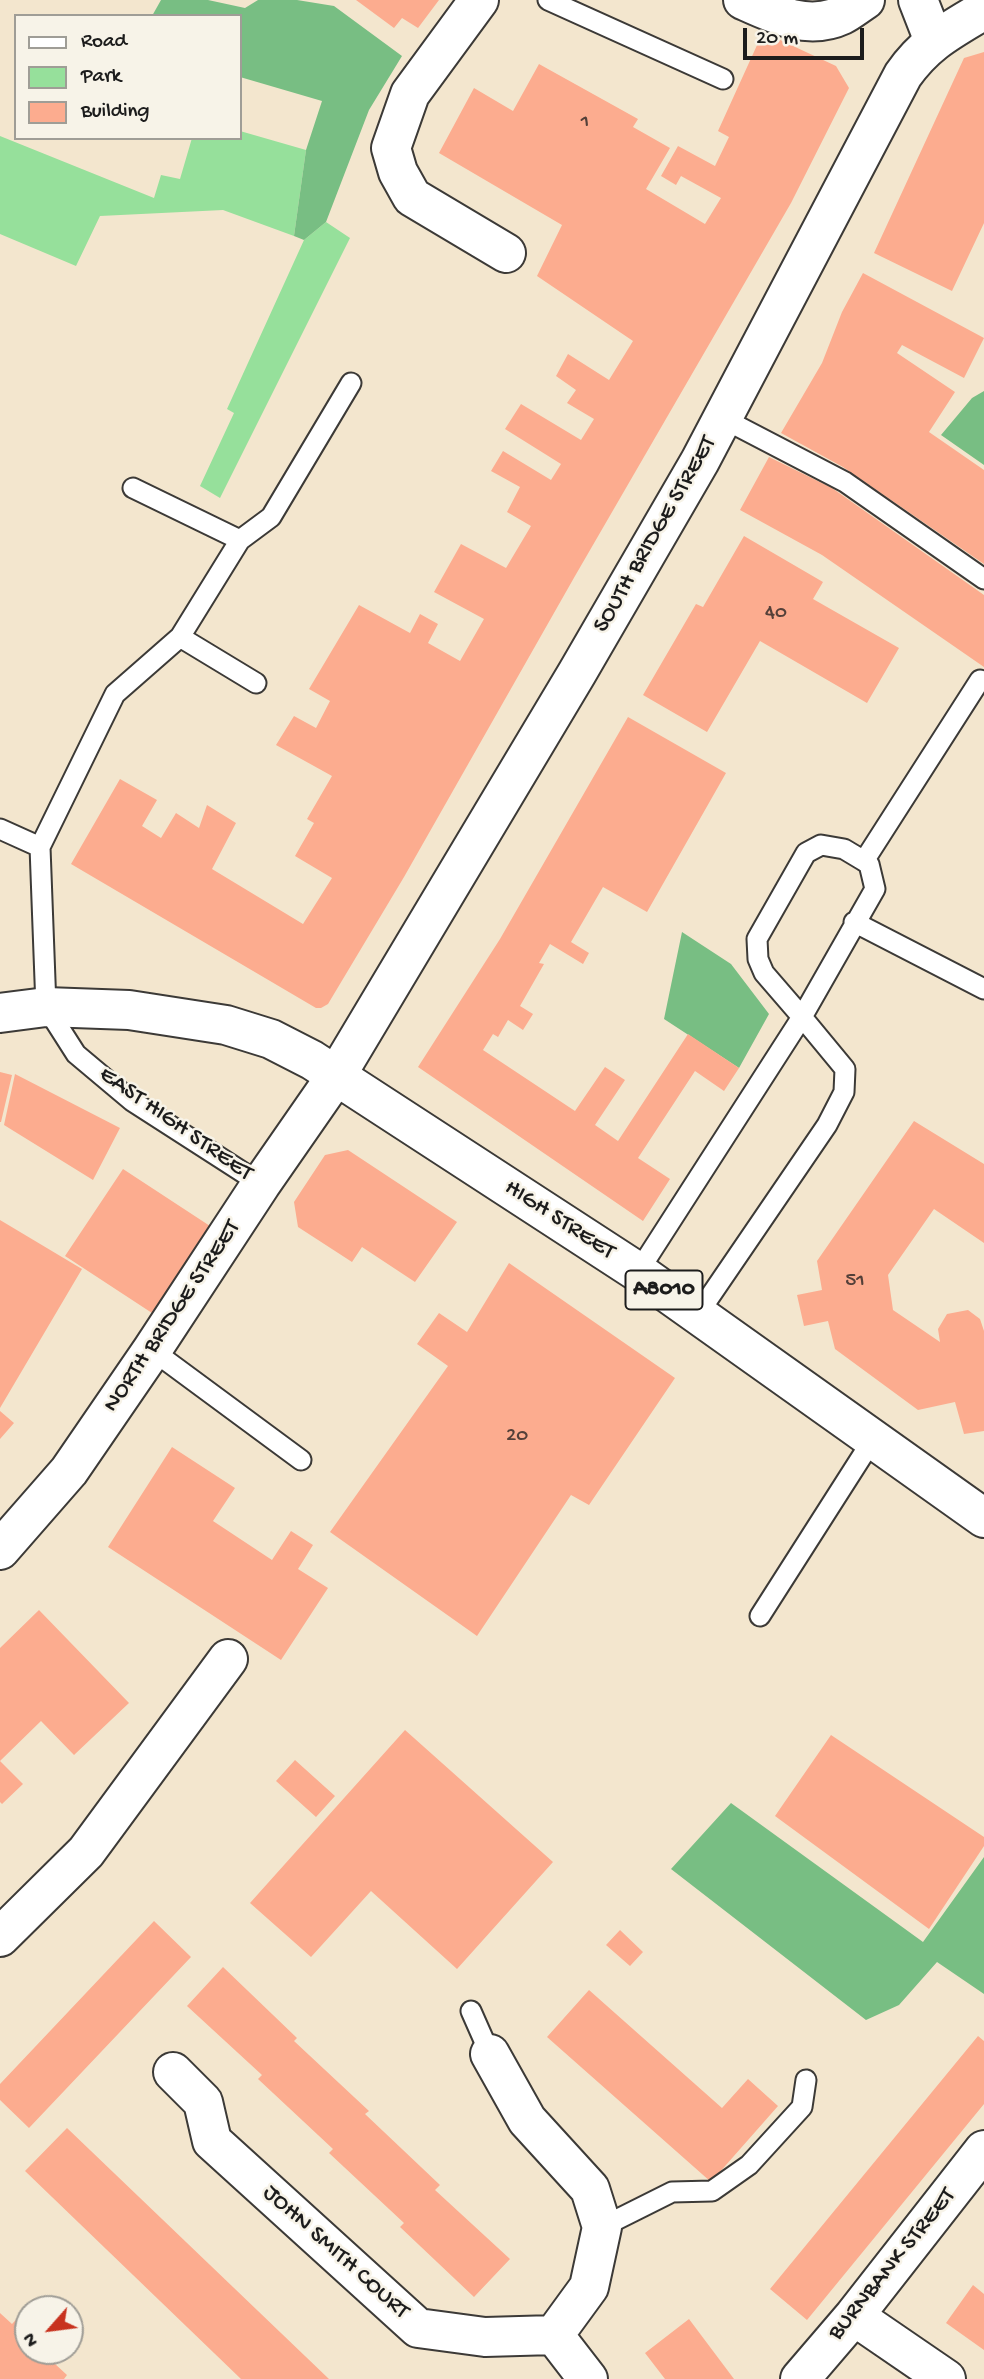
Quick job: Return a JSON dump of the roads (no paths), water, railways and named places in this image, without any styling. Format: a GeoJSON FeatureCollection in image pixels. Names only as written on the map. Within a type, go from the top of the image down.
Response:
{"type":"FeatureCollection","features":[{"type":"Feature","properties":{"kind":"main road"},"geometry":{"type":"LineString","coordinates":[[479,0],[410,94],[390,148],[398,172],[412,197],[506,253]]}},
{"type":"Feature","properties":{"kind":"main road"},"geometry":{"type":"LineString","coordinates":[[743,0],[778,16],[816,23],[841,15],[865,0]]}},
{"type":"Feature","properties":{"kind":"main road"},"geometry":{"type":"LineString","coordinates":[[918,0],[934,41]]}},
{"type":"Feature","properties":{"kind":"main road","name":"SOUTH BRIDGE STREET"},"geometry":{"type":"LineString","coordinates":[[336,1076],[578,673],[722,418],[903,75],[918,54],[934,41],[984,10]]}},
{"type":"Feature","properties":{"kind":"main road","name":"A8010"},"geometry":{"type":"LineString","coordinates":[[0,1013],[46,1007],[129,1010],[226,1025],[271,1039],[312,1059],[336,1076]]}},
{"type":"Feature","properties":{"kind":"main road","name":"NORTH BRIDGE STREET"},"geometry":{"type":"LineString","coordinates":[[0,1550],[69,1471],[336,1076]]}},
{"type":"Feature","properties":{"kind":"main road","name":"HIGH STREET"},"geometry":{"type":"LineString","coordinates":[[336,1076],[638,1272],[984,1518]]}},
{"type":"Feature","properties":{"kind":"main road"},"geometry":{"type":"LineString","coordinates":[[0,1937],[86,1853],[228,1659]]}},
{"type":"Feature","properties":{"kind":"main road"},"geometry":{"type":"LineString","coordinates":[[490,2054],[527,2120],[590,2189],[602,2227],[589,2287],[554,2335],[588,2379]]}},
{"type":"Feature","properties":{"kind":"main road","name":"JOHN SMITH COURT"},"geometry":{"type":"LineString","coordinates":[[173,2072],[203,2102],[212,2141],[418,2328],[485,2337],[554,2335]]}},
{"type":"Feature","properties":{"kind":"main road","name":"BURNBANK STREET"},"geometry":{"type":"LineString","coordinates":[[800,2379],[854,2316],[984,2150]]}},
{"type":"Feature","properties":{"kind":"main road"},"geometry":{"type":"LineString","coordinates":[[854,2316],[946,2379]]}},
{"type":"Feature","properties":{"kind":"lane"},"geometry":{"type":"LineString","coordinates":[[548,0],[723,79]]}},
{"type":"Feature","properties":{"kind":"lane"},"geometry":{"type":"LineString","coordinates":[[46,1007],[40,847],[115,694],[180,637],[240,540],[271,517],[351,383]]}},
{"type":"Feature","properties":{"kind":"lane"},"geometry":{"type":"LineString","coordinates":[[722,418],[845,482],[984,579]]}},
{"type":"Feature","properties":{"kind":"lane"},"geometry":{"type":"LineString","coordinates":[[133,488],[240,540]]}},
{"type":"Feature","properties":{"kind":"lane"},"geometry":{"type":"LineString","coordinates":[[180,637],[256,682]]}},
{"type":"Feature","properties":{"kind":"lane"},"geometry":{"type":"LineString","coordinates":[[864,861],[980,680]]}},
{"type":"Feature","properties":{"kind":"lane"},"geometry":{"type":"LineString","coordinates":[[0,829],[40,847]]}},
{"type":"Feature","properties":{"kind":"lane"},"geometry":{"type":"LineString","coordinates":[[638,1272],[802,1017],[875,889],[869,864],[844,849],[821,845],[806,853],[757,939],[758,959],[764,973],[802,1017],[845,1069],[844,1092],[827,1125],[698,1314]]}},
{"type":"Feature","properties":{"kind":"lane"},"geometry":{"type":"LineString","coordinates":[[854,922],[984,989]]}},
{"type":"Feature","properties":{"kind":"lane","name":"EAST HIGH STREET"},"geometry":{"type":"LineString","coordinates":[[46,1007],[76,1054],[132,1101],[261,1184]]}},
{"type":"Feature","properties":{"kind":"lane"},"geometry":{"type":"LineString","coordinates":[[152,1350],[301,1460]]}},
{"type":"Feature","properties":{"kind":"lane"},"geometry":{"type":"LineString","coordinates":[[760,1616],[873,1439]]}},
{"type":"Feature","properties":{"kind":"lane"},"geometry":{"type":"LineString","coordinates":[[471,2011],[490,2054]]}},
{"type":"Feature","properties":{"kind":"lane"},"geometry":{"type":"LineString","coordinates":[[602,2227],[672,2192],[712,2191],[749,2165],[802,2107],[806,2080]]}}]}
